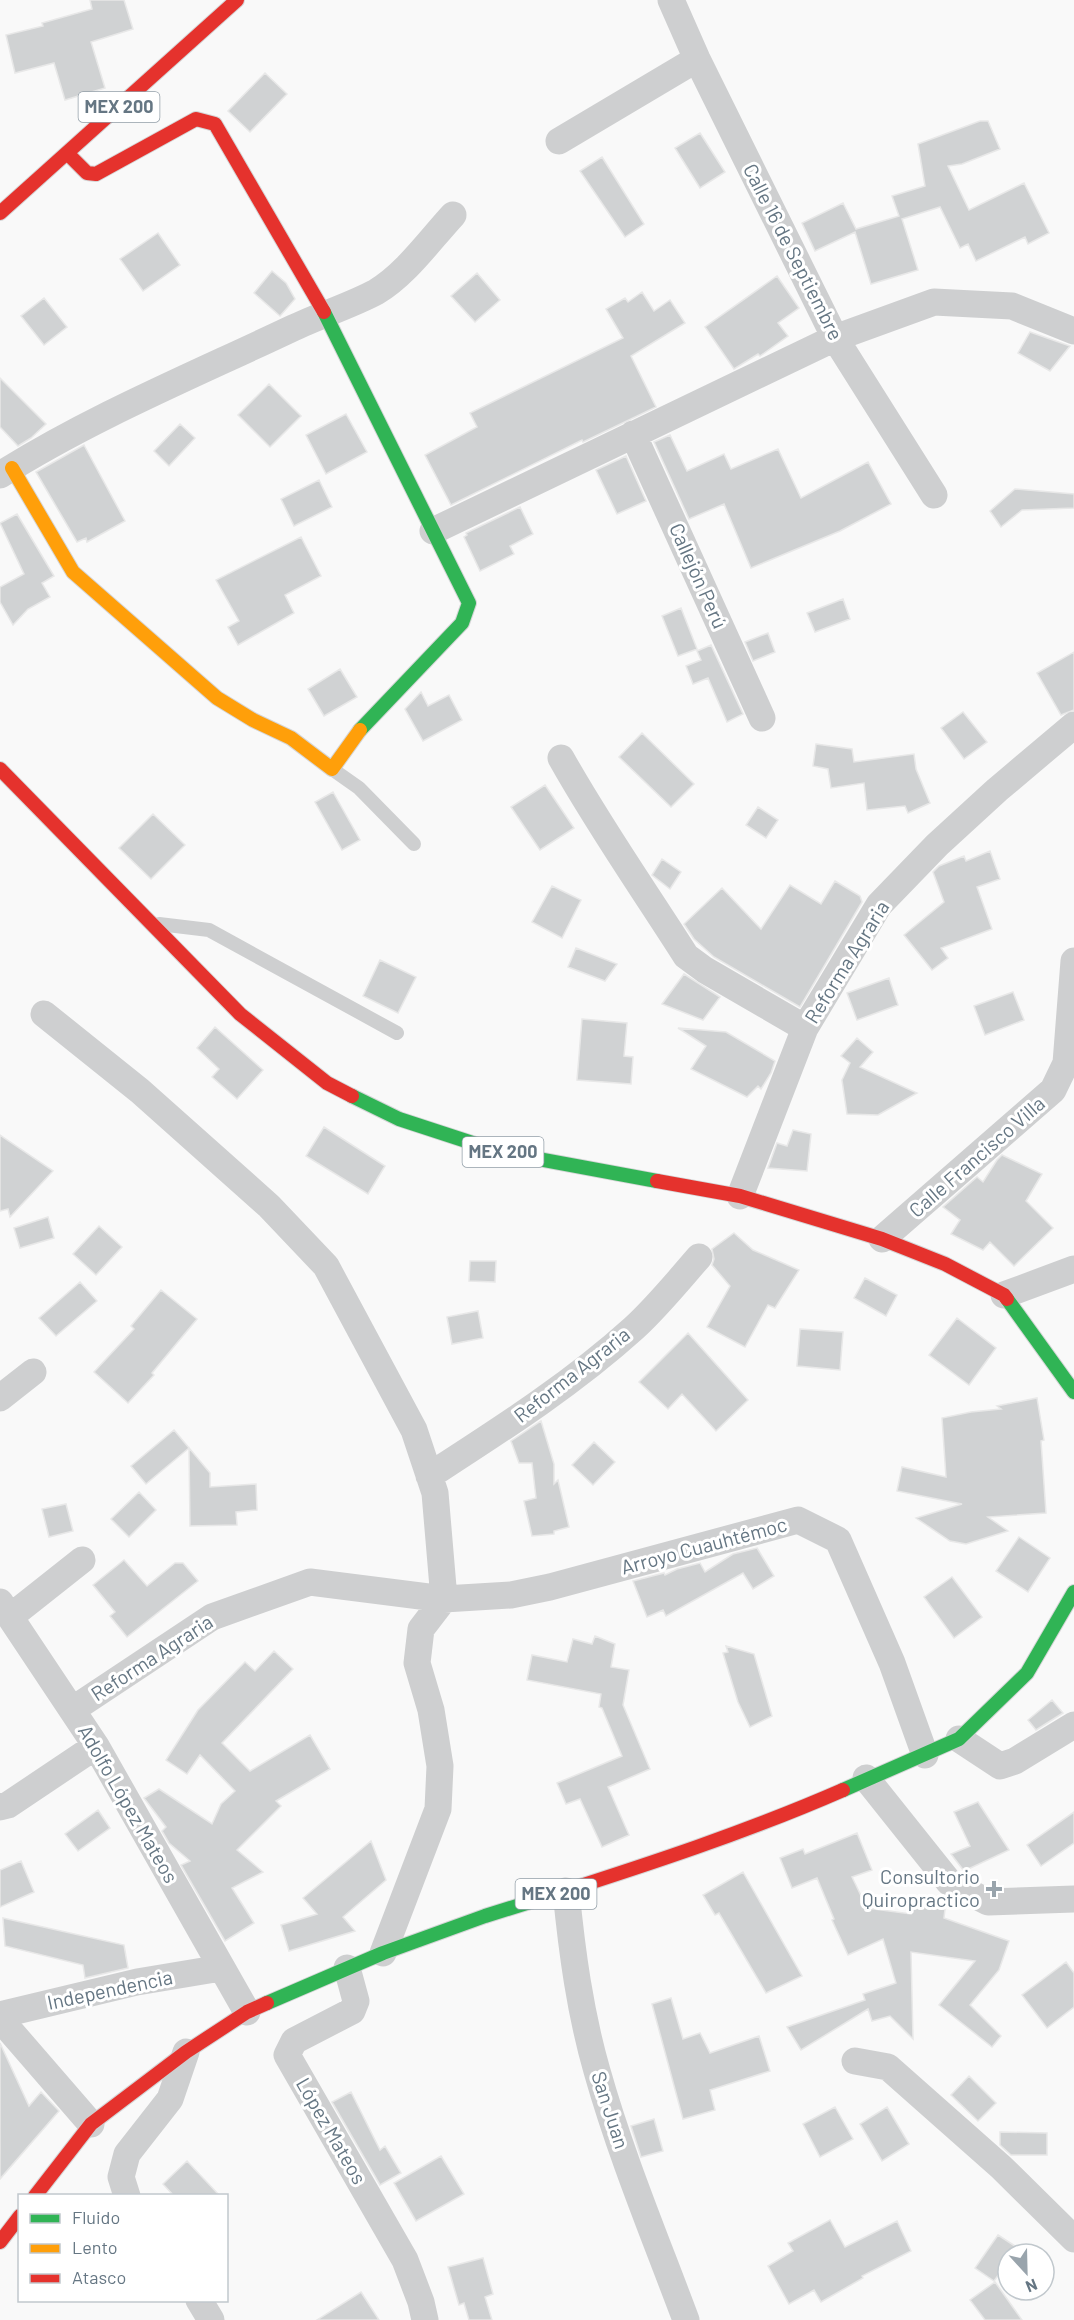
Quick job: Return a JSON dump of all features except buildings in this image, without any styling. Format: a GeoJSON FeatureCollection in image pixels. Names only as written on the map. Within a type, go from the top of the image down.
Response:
{"type":"FeatureCollection","features":[{"type":"Feature","properties":{"kind":"main road","name":"MEX 200"},"geometry":{"type":"LineString","coordinates":[[0,213],[237,0]]}},
{"type":"Feature","properties":{"kind":"main road"},"geometry":{"type":"LineString","coordinates":[[6,471],[73,572],[217,698],[252,720],[291,738],[332,769],[367,720],[462,623],[469,603],[325,313],[215,124],[196,119],[96,174],[87,173],[68,153]]}},
{"type":"Feature","properties":{"kind":"main road","name":"MEX 200"},"geometry":{"type":"LineString","coordinates":[[0,769],[240,1014],[327,1083],[399,1119],[500,1152],[740,1196],[882,1239],[945,1264],[1004,1296],[1074,1392]]}},
{"type":"Feature","properties":{"kind":"main road","name":"MEX 200"},"geometry":{"type":"LineString","coordinates":[[37,2194],[90,2124],[186,2052],[247,2012],[383,1953],[485,1916],[696,1848],[784,1815],[959,1739],[1027,1673],[1074,1592]]}},
{"type":"Feature","properties":{"kind":"main road"},"geometry":{"type":"LineString","coordinates":[[0,2242],[18,2219]]}},
{"type":"Feature","properties":{"kind":"street","name":"Calle 16 de Septiembre"},"geometry":{"type":"LineString","coordinates":[[671,0],[697,59],[835,338],[934,495]]}},
{"type":"Feature","properties":{"kind":"street"},"geometry":{"type":"LineString","coordinates":[[559,141],[697,59]]}},
{"type":"Feature","properties":{"kind":"street"},"geometry":{"type":"LineString","coordinates":[[6,471],[75,433],[325,313],[375,292],[394,278],[453,215]]}},
{"type":"Feature","properties":{"kind":"street"},"geometry":{"type":"LineString","coordinates":[[433,531],[835,338],[934,302],[1012,306],[1074,331]]}},
{"type":"Feature","properties":{"kind":"street","name":"Callejón Perú"},"geometry":{"type":"LineString","coordinates":[[633,434],[762,718]]}},
{"type":"Feature","properties":{"kind":"street","name":"Reforma Agraria"},"geometry":{"type":"LineString","coordinates":[[740,1196],[805,1028],[879,905],[937,845],[997,790],[1074,725]]}},
{"type":"Feature","properties":{"kind":"street"},"geometry":{"type":"LineString","coordinates":[[561,759],[586,803],[686,956],[705,970],[805,1028]]}},
{"type":"Feature","properties":{"kind":"street","name":"Calle Francisco Villa"},"geometry":{"type":"LineString","coordinates":[[882,1239],[1053,1090],[1066,1063],[1074,961]]}},
{"type":"Feature","properties":{"kind":"street"},"geometry":{"type":"LineString","coordinates":[[44,1014],[149,1098],[269,1206],[326,1266],[414,1431],[435,1493],[444,1599],[421,1629],[417,1663],[431,1710],[440,1766],[438,1809],[383,1953]]}},
{"type":"Feature","properties":{"kind":"street","name":"Reforma Agraria"},"geometry":{"type":"LineString","coordinates":[[429,1476],[531,1409],[601,1357],[636,1326],[699,1257]]}},
{"type":"Feature","properties":{"kind":"street"},"geometry":{"type":"LineString","coordinates":[[1004,1296],[1074,1269]]}},
{"type":"Feature","properties":{"kind":"street"},"geometry":{"type":"LineString","coordinates":[[0,1398],[33,1372]]}},
{"type":"Feature","properties":{"kind":"street","name":"Arroyo Cuauhtémoc"},"geometry":{"type":"LineString","coordinates":[[444,1599],[511,1595],[550,1587],[798,1520],[838,1540],[892,1663],[925,1755]]}},
{"type":"Feature","properties":{"kind":"street"},"geometry":{"type":"LineString","coordinates":[[5,1609],[82,1560]]}},
{"type":"Feature","properties":{"kind":"street","name":"Reforma Agraria"},"geometry":{"type":"LineString","coordinates":[[72,1710],[212,1617],[310,1582],[444,1599]]}},
{"type":"Feature","properties":{"kind":"street","name":"Adolfo López Mateos"},"geometry":{"type":"LineString","coordinates":[[5,1609],[96,1746],[247,2012]]}},
{"type":"Feature","properties":{"kind":"street"},"geometry":{"type":"LineString","coordinates":[[959,1739],[1000,1766],[1016,1761],[1074,1725]]}},
{"type":"Feature","properties":{"kind":"street"},"geometry":{"type":"LineString","coordinates":[[0,1807],[8,1805],[96,1746]]}},
{"type":"Feature","properties":{"kind":"street"},"geometry":{"type":"LineString","coordinates":[[866,1778],[949,1882],[988,1902],[1074,1899]]}},
{"type":"Feature","properties":{"kind":"street","name":"San Juan"},"geometry":{"type":"LineString","coordinates":[[566,1891],[574,1961],[596,2068],[635,2186],[686,2320]]}},
{"type":"Feature","properties":{"kind":"street","name":"Independencia"},"geometry":{"type":"LineString","coordinates":[[0,2017],[137,1983],[221,1968]]}},
{"type":"Feature","properties":{"kind":"street","name":"López Mateos"},"geometry":{"type":"LineString","coordinates":[[347,1968],[356,2001],[352,2012],[294,2041],[287,2055],[405,2260],[421,2302],[425,2320]]}},
{"type":"Feature","properties":{"kind":"street"},"geometry":{"type":"LineString","coordinates":[[0,2017],[90,2124]]}},
{"type":"Feature","properties":{"kind":"street"},"geometry":{"type":"LineString","coordinates":[[126,2194],[121,2177],[127,2154],[170,2099],[186,2052]]}},
{"type":"Feature","properties":{"kind":"street"},"geometry":{"type":"LineString","coordinates":[[855,2061],[888,2067],[1001,2167],[1074,2239]]}},
{"type":"Feature","properties":{"kind":"street"},"geometry":{"type":"LineString","coordinates":[[199,2302],[212,2320]]}},
{"type":"Feature","properties":{"kind":"lane"},"geometry":{"type":"LineString","coordinates":[[332,769],[359,788],[414,844]]}},
{"type":"Feature","properties":{"kind":"lane"},"geometry":{"type":"LineString","coordinates":[[150,923],[209,930],[397,1033]]}},
{"type":"Feature","properties":{"kind":"traffic: fast"},"geometry":{"type":"LineString","coordinates":[[324,312],[469,603],[462,623],[360,730]]}},
{"type":"Feature","properties":{"kind":"traffic: fast"},"geometry":{"type":"LineString","coordinates":[[352,1096],[399,1119],[500,1152],[657,1181]]}},
{"type":"Feature","properties":{"kind":"traffic: fast"},"geometry":{"type":"LineString","coordinates":[[1007,1299],[1074,1392]]}},
{"type":"Feature","properties":{"kind":"traffic: fast"},"geometry":{"type":"LineString","coordinates":[[843,1790],[959,1739],[1027,1673],[1074,1592]]}},
{"type":"Feature","properties":{"kind":"traffic: fast"},"geometry":{"type":"LineString","coordinates":[[267,2003],[383,1953],[485,1916],[549,1896]]}},
{"type":"Feature","properties":{"kind":"traffic: slow"},"geometry":{"type":"LineString","coordinates":[[12,468],[73,572],[217,698],[253,720],[291,738],[332,769],[360,730]]}},
{"type":"Feature","properties":{"kind":"traffic: jam"},"geometry":{"type":"LineString","coordinates":[[0,213],[237,0]]}},
{"type":"Feature","properties":{"kind":"traffic: jam"},"geometry":{"type":"LineString","coordinates":[[67,153],[87,173],[96,174],[196,119],[215,124],[324,312]]}},
{"type":"Feature","properties":{"kind":"traffic: jam"},"geometry":{"type":"LineString","coordinates":[[0,769],[240,1014],[327,1083],[352,1096]]}},
{"type":"Feature","properties":{"kind":"traffic: jam"},"geometry":{"type":"LineString","coordinates":[[657,1181],[740,1196],[882,1239],[945,1264],[1004,1295],[1007,1299]]}},
{"type":"Feature","properties":{"kind":"traffic: jam"},"geometry":{"type":"LineString","coordinates":[[549,1896],[734,1834],[843,1790]]}},
{"type":"Feature","properties":{"kind":"traffic: jam"},"geometry":{"type":"LineString","coordinates":[[37,2194],[91,2124],[186,2052],[247,2012],[267,2003]]}},
{"type":"Feature","properties":{"kind":"traffic: jam"},"geometry":{"type":"LineString","coordinates":[[0,2242],[18,2219]]}},
{"type":"Feature","properties":{"kind":"place","name":"Consultorio Quiropractico"},"geometry":{"type":"Point","coordinates":[994,1889]}}]}
